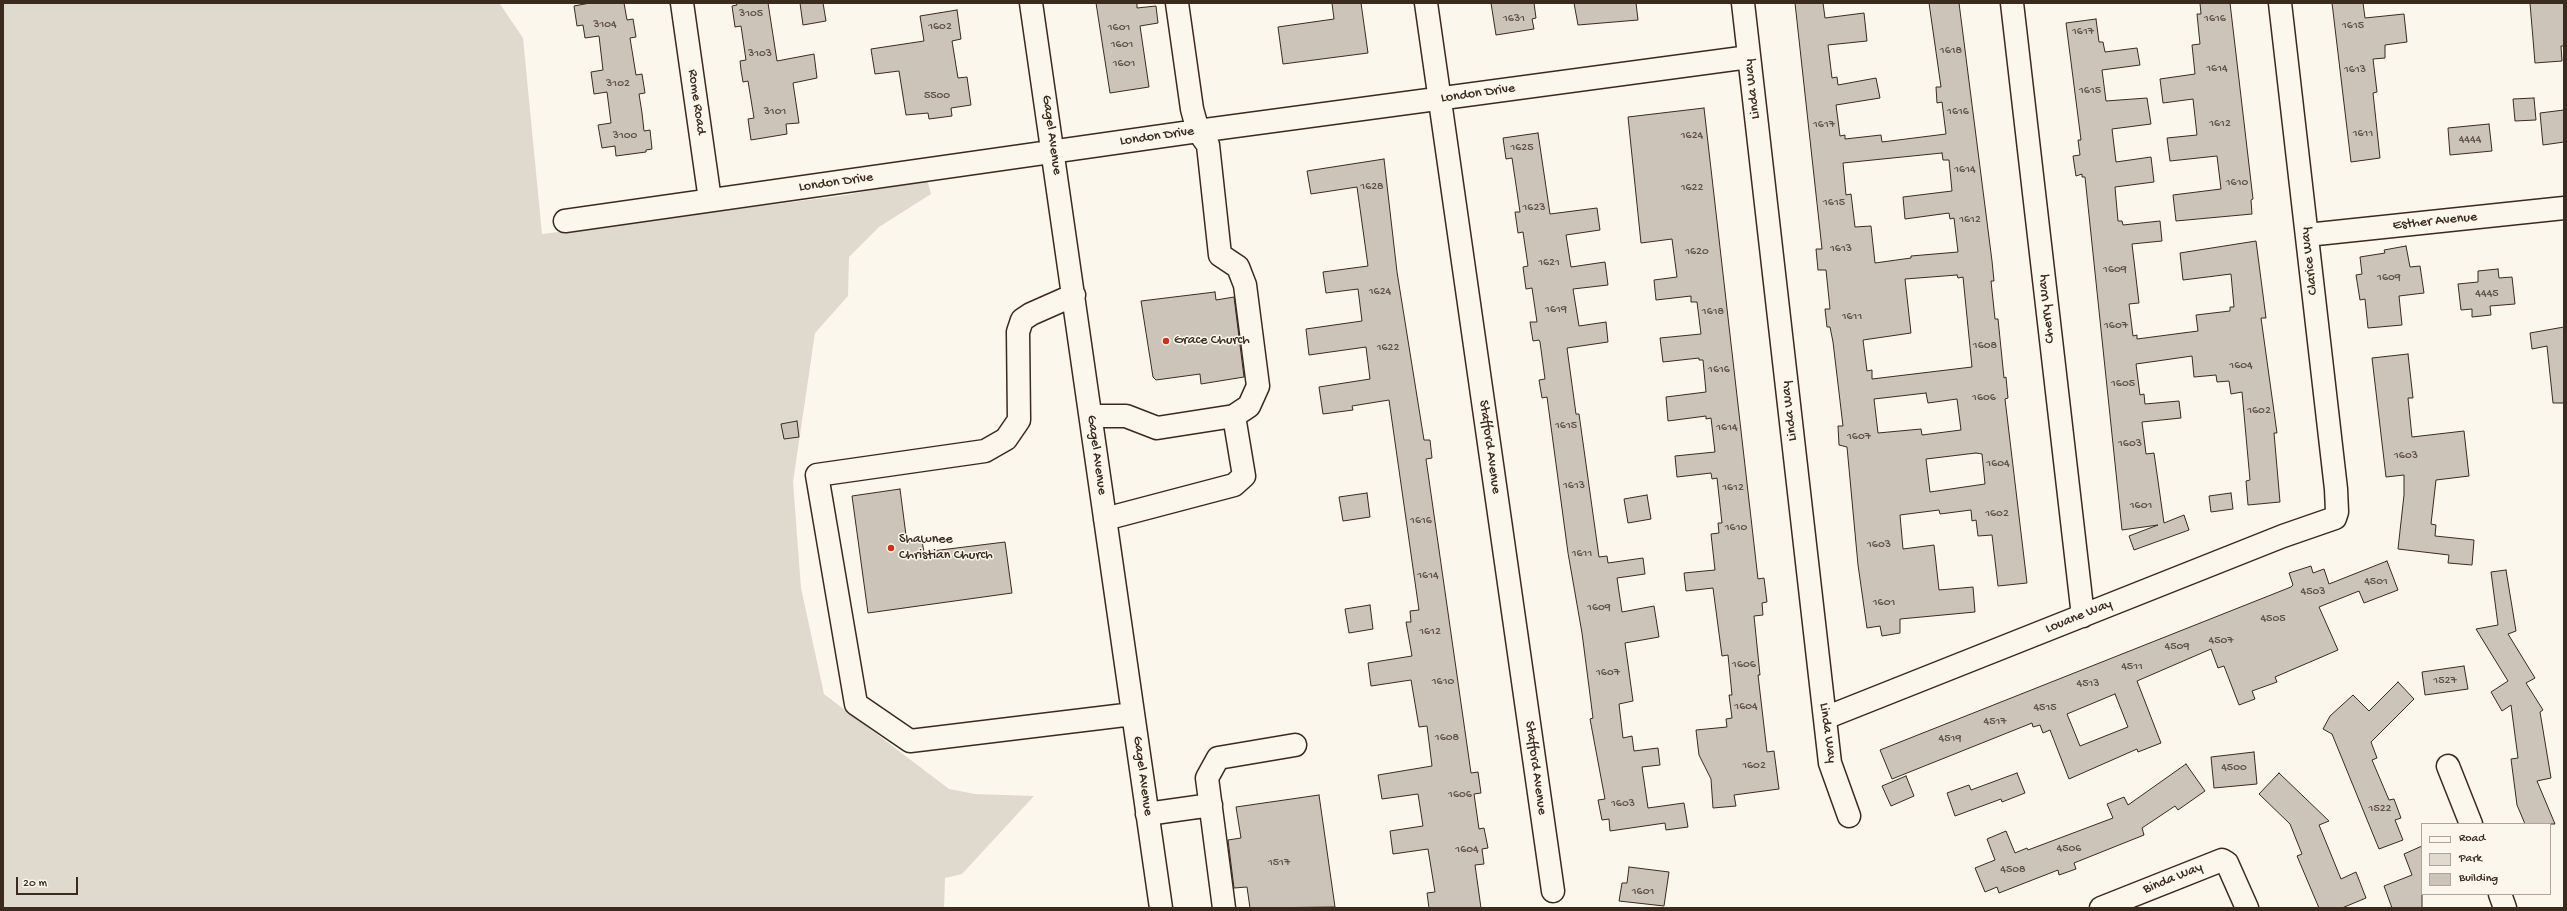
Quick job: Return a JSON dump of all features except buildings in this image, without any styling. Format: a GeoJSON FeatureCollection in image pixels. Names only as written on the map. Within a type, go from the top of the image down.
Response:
{"type":"FeatureCollection","features":[{"type":"Feature","properties":{"kind":"street","name":"Rome Road"},"geometry":{"type":"LineString","coordinates":[[682,3],[710,200]]}},
{"type":"Feature","properties":{"kind":"street","name":"Gagel Avenue"},"geometry":{"type":"LineString","coordinates":[[1031,3],[1054,153],[1161,908]]}},
{"type":"Feature","properties":{"kind":"street"},"geometry":{"type":"LineString","coordinates":[[1091,416],[1126,416],[1157,428],[1234,416],[1249,406],[1258,386],[1246,293],[1238,266],[1220,255],[1208,145],[1198,131],[1192,109],[1177,3]]}},
{"type":"Feature","properties":{"kind":"street","name":"Stafford Avenue"},"geometry":{"type":"LineString","coordinates":[[1426,3],[1553,890]]}},
{"type":"Feature","properties":{"kind":"street","name":"Linda Way"},"geometry":{"type":"LineString","coordinates":[[1743,3],[1830,763],[1849,816]]}},
{"type":"Feature","properties":{"kind":"street","name":"Cherry Way"},"geometry":{"type":"LineString","coordinates":[[2012,3],[2083,616]]}},
{"type":"Feature","properties":{"kind":"street","name":"Clarice Way"},"geometry":{"type":"LineString","coordinates":[[2280,3],[2336,489],[2337,512],[2335,518]]}},
{"type":"Feature","properties":{"kind":"street","name":"London Drive"},"geometry":{"type":"LineString","coordinates":[[565,221],[1054,153],[1198,131],[1749,57]]}},
{"type":"Feature","properties":{"kind":"street","name":"Esther Avenue"},"geometry":{"type":"LineString","coordinates":[[2307,235],[2564,208]]}},
{"type":"Feature","properties":{"kind":"street"},"geometry":{"type":"LineString","coordinates":[[1074,295],[1031,314],[1022,320],[1018,332],[1019,420],[1014,431],[996,446],[985,451],[817,475],[856,704],[910,741],[1133,714]]}},
{"type":"Feature","properties":{"kind":"street"},"geometry":{"type":"LineString","coordinates":[[1105,519],[1234,485],[1244,476],[1234,416]]}},
{"type":"Feature","properties":{"kind":"street","name":"Louane Way"},"geometry":{"type":"LineString","coordinates":[[1825,718],[2282,536],[2335,518]]}},
{"type":"Feature","properties":{"kind":"street"},"geometry":{"type":"LineString","coordinates":[[1224,908],[1207,778],[1218,758],[1295,745]]}},
{"type":"Feature","properties":{"kind":"street"},"geometry":{"type":"LineString","coordinates":[[2448,766],[2471,823]]}},
{"type":"Feature","properties":{"kind":"street"},"geometry":{"type":"LineString","coordinates":[[1147,814],[1211,805]]}},
{"type":"Feature","properties":{"kind":"street","name":"Binda Way"},"geometry":{"type":"LineString","coordinates":[[2102,908],[2222,860],[2227,863],[2247,908]]}},
{"type":"Feature","properties":{"kind":"street"},"geometry":{"type":"LineString","coordinates":[[2500,895],[2505,908]]}},
{"type":"Feature","properties":{"kind":"green space"},"geometry":{"type":"Polygon","coordinates":[[[3,3],[500,4],[523,38],[542,234],[847,195],[927,179],[931,194],[879,227],[849,257],[848,296],[815,333],[793,482],[801,588],[824,694],[949,789],[975,794],[1034,796],[962,874],[945,878],[944,908],[3,908],[3,3]]]}},
{"type":"Feature","properties":{"kind":"place","name":"Grace Church"},"geometry":{"type":"Point","coordinates":[1166,341]}},
{"type":"Feature","properties":{"kind":"place","name":"Shawnee Christian Church"},"geometry":{"type":"Point","coordinates":[891,548]}}]}
